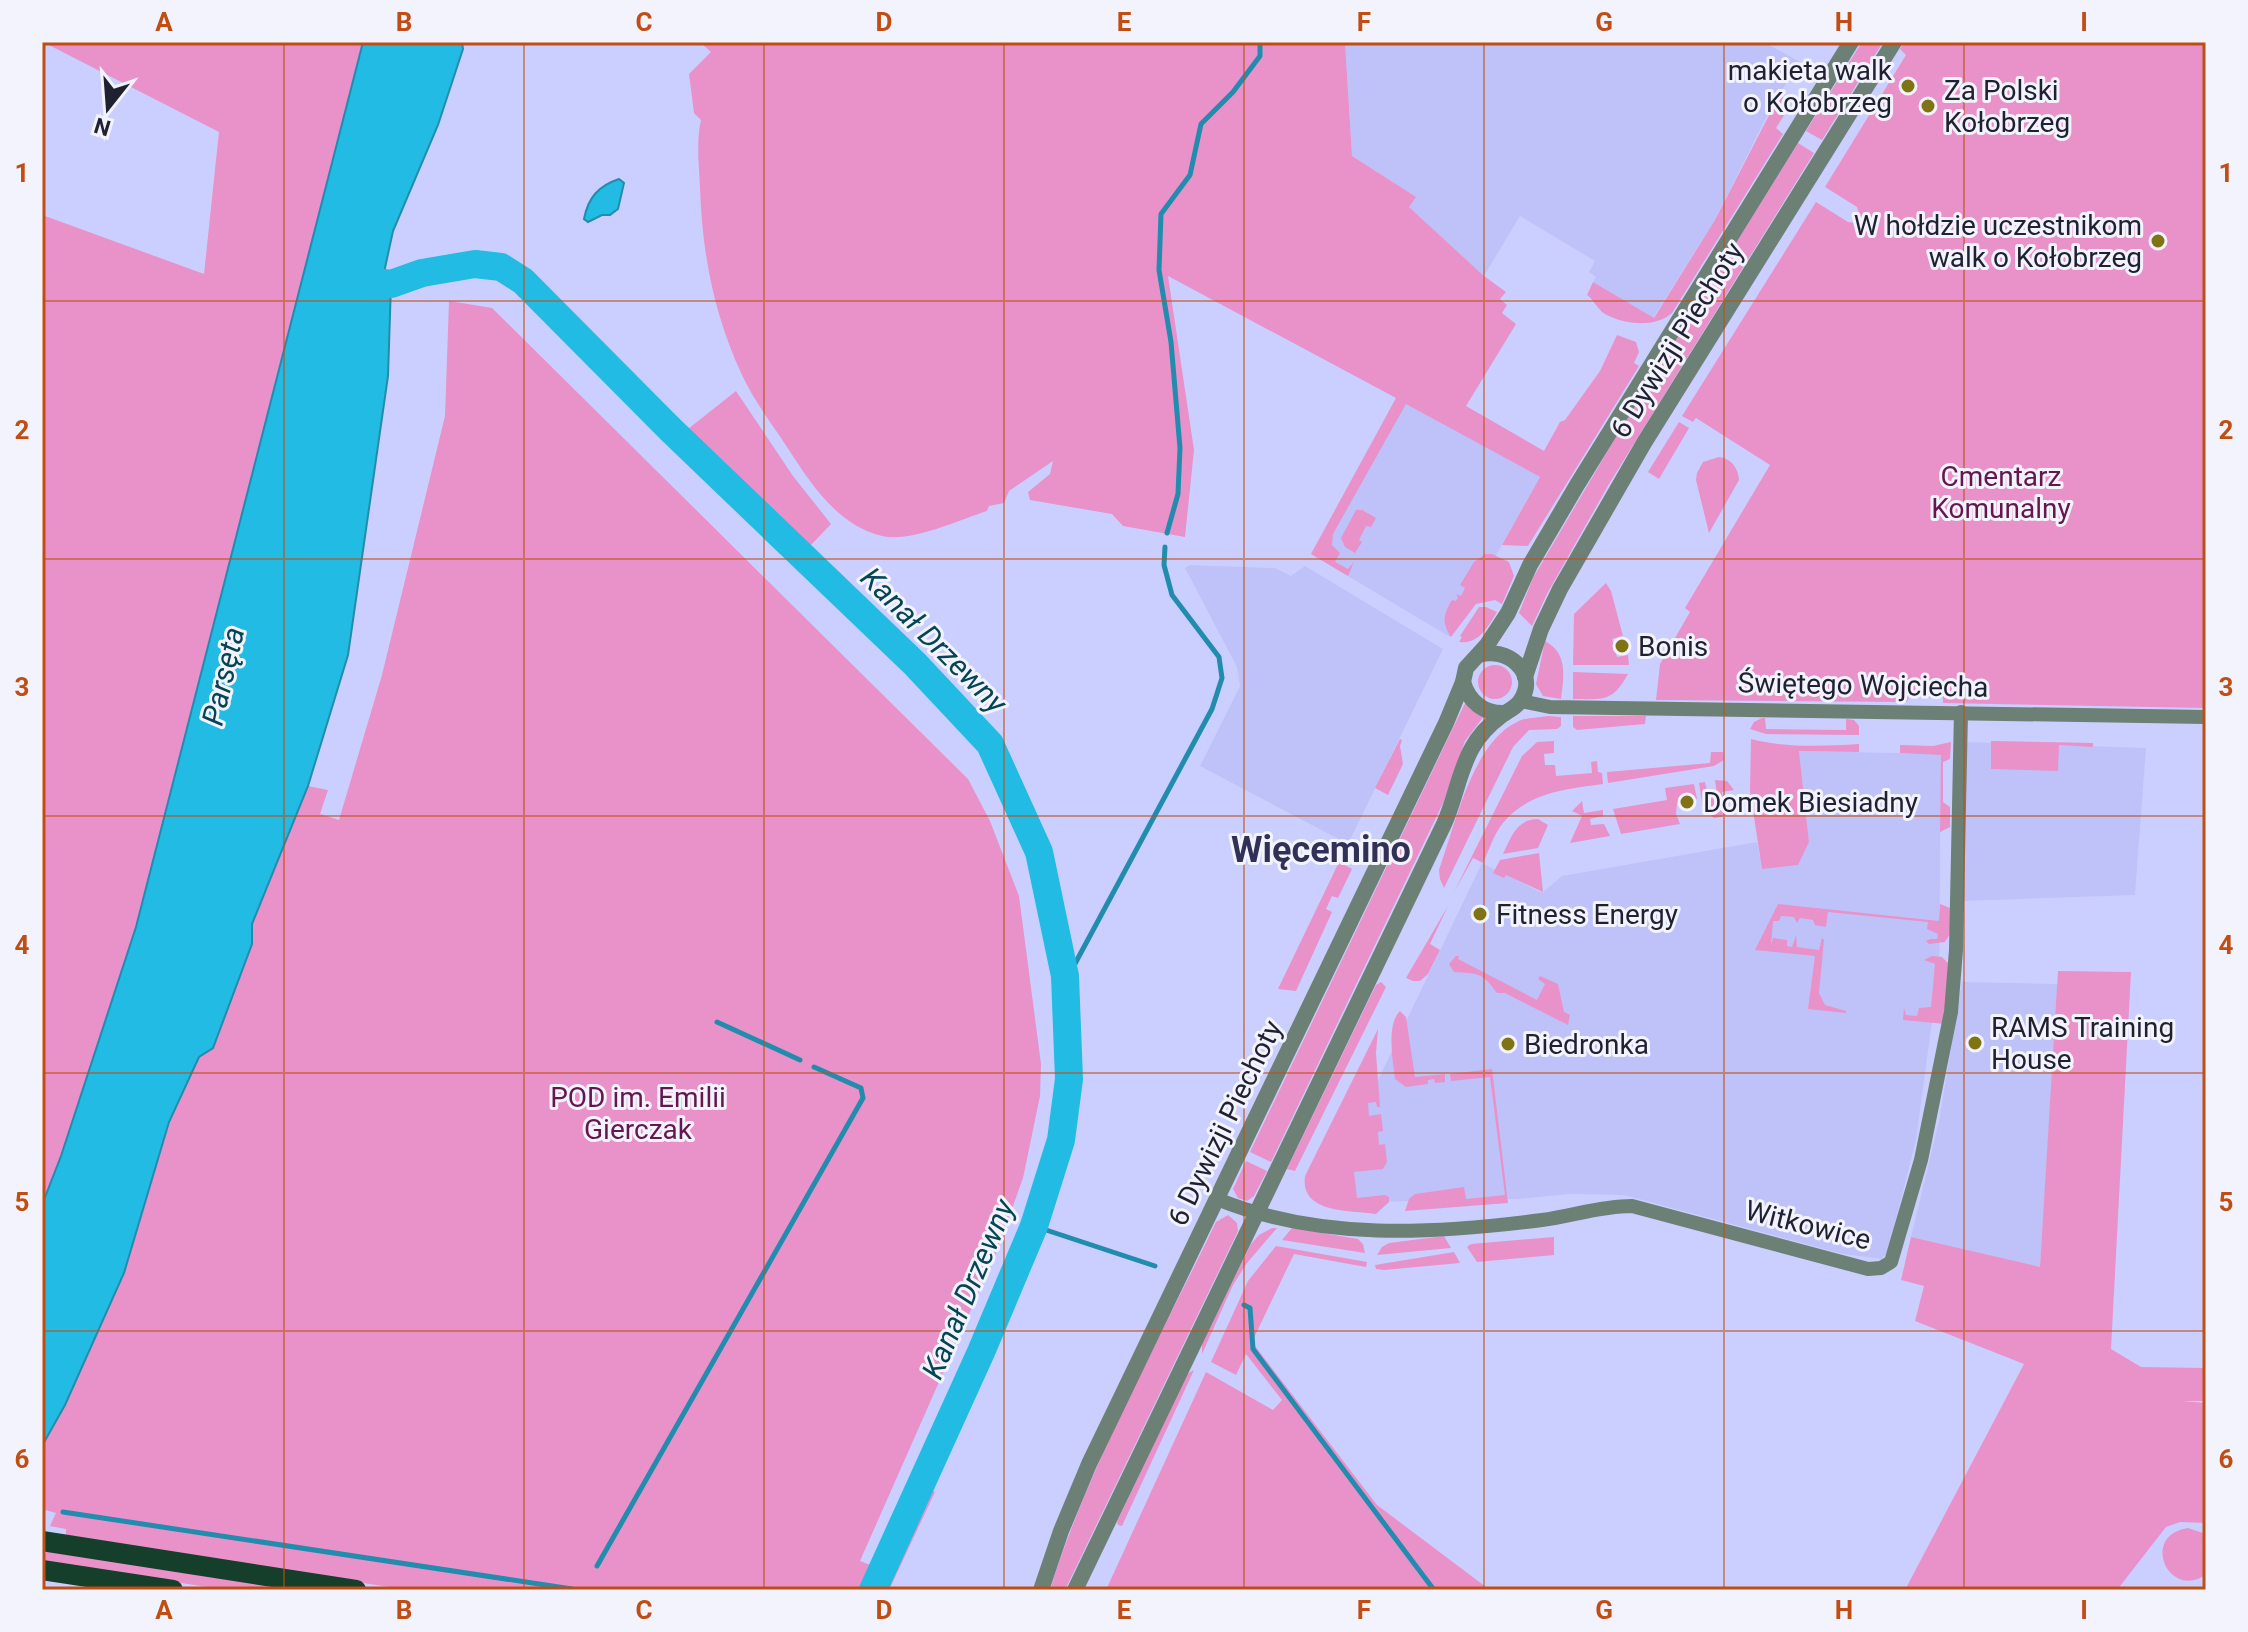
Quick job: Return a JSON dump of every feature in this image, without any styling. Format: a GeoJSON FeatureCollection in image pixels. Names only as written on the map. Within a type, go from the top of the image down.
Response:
{"type":"FeatureCollection","features":[{"type":"Feature","properties":{"kind":"main road"},"geometry":{"type":"LineString","coordinates":[[42,1541],[356,1590]]}},
{"type":"Feature","properties":{"kind":"main road"},"geometry":{"type":"LineString","coordinates":[[42,1570],[173,1590]]}},
{"type":"Feature","properties":{"kind":"street","name":"6 Dywizji Piechoty"},"geometry":{"type":"LineString","coordinates":[[1041,1590],[1079,1486],[1441,734],[1466,668],[1479,655],[1508,613],[1530,565],[1577,485],[1851,42]]}},
{"type":"Feature","properties":{"kind":"street","name":"6 Dywizji Piechoty"},"geometry":{"type":"LineString","coordinates":[[1521,701],[1526,690],[1525,677],[1541,629],[1560,589],[1636,456],[1894,42]]}},
{"type":"Feature","properties":{"kind":"street"},"geometry":{"type":"LineString","coordinates":[[1479,655],[1492,652],[1504,654],[1517,662],[1525,677]]}},
{"type":"Feature","properties":{"kind":"street"},"geometry":{"type":"LineString","coordinates":[[1463,682],[1468,695],[1478,706],[1491,712],[1505,713]]}},
{"type":"Feature","properties":{"kind":"street"},"geometry":{"type":"LineString","coordinates":[[1075,1590],[1444,824],[1473,746],[1486,728],[1521,701]]}},
{"type":"Feature","properties":{"kind":"street","name":"Świętego Wojciecha"},"geometry":{"type":"LineString","coordinates":[[1521,701],[1550,707],[2206,717]]}},
{"type":"Feature","properties":{"kind":"street","name":"Witkowice"},"geometry":{"type":"LineString","coordinates":[[1256,1214],[1342,1229],[1392,1232],[1519,1222],[1632,1206],[1868,1269],[1881,1268],[1891,1262],[1921,1160],[1951,1012],[1956,950],[1961,712]]}},
{"type":"Feature","properties":{"kind":"street"},"geometry":{"type":"LineString","coordinates":[[1217,1199],[1256,1214]]}},
{"type":"Feature","properties":{"kind":"shaded area"},"geometry":{"type":"Polygon","coordinates":[[[1345,42],[1764,42],[1800,62],[1773,104],[1715,220],[1653,318],[1593,282],[1596,277],[1589,272],[1595,261],[1520,216],[1484,276],[1409,207],[1415,197],[1352,156],[1345,42]]]}},
{"type":"Feature","properties":{"kind":"shaded area"},"geometry":{"type":"Polygon","coordinates":[[[1397,398],[1540,477],[1450,637],[1311,554],[1397,398]]]}},
{"type":"Feature","properties":{"kind":"shaded area"},"geometry":{"type":"Polygon","coordinates":[[[1190,565],[1275,568],[1291,576],[1305,566],[1443,649],[1348,844],[1200,766],[1240,686],[1237,667],[1185,568],[1190,565]]]}},
{"type":"Feature","properties":{"kind":"shaded area"},"geometry":{"type":"Polygon","coordinates":[[[1966,742],[2146,748],[2135,895],[1964,901],[1966,742]]]}},
{"type":"Feature","properties":{"kind":"shaded area"},"geometry":{"type":"Polygon","coordinates":[[[1799,751],[1941,754],[1939,970],[1916,1140],[1888,1251],[1882,1259],[1843,1254],[1624,1195],[1570,1194],[1519,1199],[1319,1203],[1482,863],[1542,893],[1562,876],[1757,842],[1762,869],[1809,842],[1799,751]]]}},
{"type":"Feature","properties":{"kind":"shaded area"},"geometry":{"type":"Polygon","coordinates":[[[1962,982],[2058,984],[2040,1268],[1911,1237],[1939,1121],[1962,982]]]}},
{"type":"Feature","properties":{"kind":"green space"},"geometry":{"type":"Polygon","coordinates":[[[43,42],[363,42],[136,927],[42,1205],[42,219],[45,216],[204,274],[219,132],[43,42]]]}},
{"type":"Feature","properties":{"kind":"green space"},"geometry":{"type":"Polygon","coordinates":[[[700,42],[1345,42],[1352,156],[1416,197],[1409,207],[1484,276],[1506,292],[1500,299],[1507,305],[1502,313],[1516,324],[1466,406],[1544,451],[1560,422],[1565,420],[1600,371],[1617,335],[1636,342],[1639,352],[1634,363],[1639,366],[1528,546],[1502,545],[1540,477],[1406,404],[1333,534],[1332,545],[1340,553],[1335,562],[1348,569],[1354,562],[1348,576],[1311,554],[1396,398],[1168,276],[1194,450],[1185,537],[1123,526],[1112,514],[1030,500],[1028,492],[1050,474],[1053,461],[1009,491],[1004,503],[989,506],[987,511],[934,530],[906,536],[882,536],[866,531],[838,513],[806,475],[752,394],[724,330],[711,283],[703,236],[698,154],[701,120],[694,113],[689,74],[711,52],[700,42]]]}},
{"type":"Feature","properties":{"kind":"green space"},"geometry":{"type":"Polygon","coordinates":[[[1862,42],[1883,42],[1822,140],[1806,131],[1862,42]]]}},
{"type":"Feature","properties":{"kind":"green space","name":"Cmentarz Komunalny"},"geometry":{"type":"Polygon","coordinates":[[[1904,42],[2206,42],[2206,708],[1943,703],[1943,698],[1909,697],[1907,702],[1656,700],[1660,664],[1690,612],[1685,608],[1770,465],[1696,418],[1693,422],[1682,416],[1816,202],[1848,222],[1856,223],[1861,219],[1857,207],[1825,187],[1906,55],[1900,49],[1904,42]]]}},
{"type":"Feature","properties":{"kind":"green space"},"geometry":{"type":"Polygon","coordinates":[[[1780,94],[1790,106],[1776,128],[1783,134],[1672,313],[1657,321],[1640,323],[1622,321],[1603,312],[1587,295],[1593,282],[1654,318],[1715,220],[1780,94]]]}},
{"type":"Feature","properties":{"kind":"green space"},"geometry":{"type":"Polygon","coordinates":[[[1798,143],[1814,153],[1609,484],[1532,626],[1519,613],[1533,578],[1613,442],[1798,143]]]}},
{"type":"Feature","properties":{"kind":"green space","name":"POD im. Emilii Gierczak"},"geometry":{"type":"Polygon","coordinates":[[[449,301],[492,308],[968,779],[990,821],[1019,896],[1041,1064],[1040,1096],[1023,1178],[996,1253],[860,1561],[878,1568],[869,1590],[408,1590],[66,1536],[66,1529],[50,1526],[56,1513],[42,1509],[42,1446],[65,1405],[124,1273],[169,1122],[199,1057],[213,1047],[252,944],[252,924],[308,786],[328,790],[320,814],[339,820],[382,675],[445,416],[449,301]]]}},
{"type":"Feature","properties":{"kind":"green space"},"geometry":{"type":"Polygon","coordinates":[[[736,391],[793,476],[831,524],[805,548],[683,433],[736,391]]]}},
{"type":"Feature","properties":{"kind":"green space"},"geometry":{"type":"Polygon","coordinates":[[[1679,422],[1689,428],[1659,479],[1648,472],[1679,422]]]}},
{"type":"Feature","properties":{"kind":"green space"},"geometry":{"type":"Polygon","coordinates":[[[1719,457],[1734,465],[1739,480],[1709,533],[1696,480],[1703,462],[1719,457]]]}},
{"type":"Feature","properties":{"kind":"green space"},"geometry":{"type":"Polygon","coordinates":[[[1356,510],[1376,518],[1371,527],[1366,526],[1355,553],[1345,547],[1341,538],[1356,510]]]}},
{"type":"Feature","properties":{"kind":"green space"},"geometry":{"type":"Polygon","coordinates":[[[1485,554],[1509,562],[1514,576],[1502,604],[1495,600],[1476,604],[1451,637],[1445,623],[1447,610],[1452,600],[1456,601],[1456,594],[1461,596],[1465,588],[1460,585],[1474,562],[1485,554]]]}},
{"type":"Feature","properties":{"kind":"green space"},"geometry":{"type":"Polygon","coordinates":[[[1606,583],[1623,636],[1612,639],[1617,657],[1628,655],[1629,665],[1573,665],[1574,614],[1606,583]]]}},
{"type":"Feature","properties":{"kind":"green space"},"geometry":{"type":"Polygon","coordinates":[[[1479,607],[1497,612],[1477,638],[1459,642],[1460,636],[1479,607]]]}},
{"type":"Feature","properties":{"kind":"green space"},"geometry":{"type":"Polygon","coordinates":[[[1545,641],[1558,652],[1563,666],[1561,699],[1543,696],[1536,684],[1545,641]]]}},
{"type":"Feature","properties":{"kind":"green space"},"geometry":{"type":"Polygon","coordinates":[[[1495,665],[1507,670],[1512,682],[1507,694],[1495,699],[1483,694],[1478,682],[1483,670],[1495,665]]]}},
{"type":"Feature","properties":{"kind":"green space"},"geometry":{"type":"Polygon","coordinates":[[[1573,672],[1628,674],[1611,695],[1573,699],[1573,672]]]}},
{"type":"Feature","properties":{"kind":"green space"},"geometry":{"type":"Polygon","coordinates":[[[1466,701],[1484,716],[1465,741],[1444,801],[1271,1162],[1250,1152],[1466,701]]]}},
{"type":"Feature","properties":{"kind":"green space"},"geometry":{"type":"Polygon","coordinates":[[[1573,716],[1646,716],[1645,724],[1577,730],[1573,727],[1573,716]]]}},
{"type":"Feature","properties":{"kind":"green space"},"geometry":{"type":"Polygon","coordinates":[[[1561,717],[1561,726],[1557,729],[1529,730],[1513,747],[1444,888],[1439,870],[1477,766],[1501,733],[1521,720],[1561,717]]]}},
{"type":"Feature","properties":{"kind":"green space"},"geometry":{"type":"Polygon","coordinates":[[[1765,718],[1766,729],[1846,730],[1846,719],[1854,720],[1859,726],[1859,735],[1766,734],[1750,729],[1754,722],[1765,718]]]}},
{"type":"Feature","properties":{"kind":"green space"},"geometry":{"type":"Polygon","coordinates":[[[1400,739],[1403,764],[1388,795],[1375,788],[1400,739]]]}},
{"type":"Feature","properties":{"kind":"green space"},"geometry":{"type":"Polygon","coordinates":[[[1751,739],[1791,745],[1859,744],[1859,752],[1799,751],[1809,842],[1798,865],[1762,869],[1750,791],[1751,739]]]}},
{"type":"Feature","properties":{"kind":"green space"},"geometry":{"type":"Polygon","coordinates":[[[1554,741],[1554,753],[1544,754],[1545,765],[1555,765],[1556,776],[1592,773],[1591,762],[1597,761],[1603,784],[1549,794],[1524,805],[1503,823],[1483,863],[1473,858],[1454,892],[1522,756],[1537,742],[1554,741]]]}},
{"type":"Feature","properties":{"kind":"green space"},"geometry":{"type":"Polygon","coordinates":[[[1991,741],[2093,743],[2093,747],[2059,745],[2058,771],[1991,769],[1991,741]]]}},
{"type":"Feature","properties":{"kind":"green space"},"geometry":{"type":"Polygon","coordinates":[[[1951,742],[1950,759],[1943,762],[1943,802],[1950,807],[1950,827],[1940,832],[1941,755],[1900,753],[1900,745],[1933,746],[1951,742]]]}},
{"type":"Feature","properties":{"kind":"green space"},"geometry":{"type":"Polygon","coordinates":[[[1711,752],[1723,752],[1724,760],[1714,766],[1608,783],[1607,772],[1710,763],[1711,752]]]}},
{"type":"Feature","properties":{"kind":"green space"},"geometry":{"type":"Polygon","coordinates":[[[1715,780],[1727,781],[1734,790],[1722,792],[1726,816],[1714,818],[1703,808],[1699,783],[1705,782],[1708,796],[1717,795],[1715,780]]]}},
{"type":"Feature","properties":{"kind":"green space"},"geometry":{"type":"Polygon","coordinates":[[[1694,784],[1697,799],[1677,803],[1676,814],[1680,824],[1621,834],[1613,809],[1667,800],[1665,788],[1694,784]]]}},
{"type":"Feature","properties":{"kind":"green space"},"geometry":{"type":"Polygon","coordinates":[[[1582,801],[1584,813],[1603,810],[1603,816],[1590,819],[1591,825],[1604,824],[1610,836],[1570,843],[1582,816],[1572,811],[1582,801]]]}},
{"type":"Feature","properties":{"kind":"green space"},"geometry":{"type":"Polygon","coordinates":[[[1538,819],[1548,825],[1538,848],[1503,854],[1520,826],[1538,819]]]}},
{"type":"Feature","properties":{"kind":"green space"},"geometry":{"type":"Polygon","coordinates":[[[1539,853],[1543,892],[1506,875],[1504,878],[1493,873],[1500,860],[1539,853]]]}},
{"type":"Feature","properties":{"kind":"green space"},"geometry":{"type":"Polygon","coordinates":[[[1339,862],[1352,869],[1338,898],[1332,896],[1326,909],[1332,912],[1296,991],[1278,989],[1339,862]]]}},
{"type":"Feature","properties":{"kind":"green space"},"geometry":{"type":"Polygon","coordinates":[[[1778,904],[1939,921],[1940,904],[1950,908],[1950,934],[1945,942],[1929,944],[1926,941],[1937,939],[1938,934],[1927,929],[1928,922],[1828,912],[1826,927],[1815,925],[1813,920],[1800,918],[1797,923],[1794,917],[1781,916],[1779,921],[1773,921],[1771,945],[1773,938],[1787,940],[1787,946],[1792,947],[1796,935],[1797,947],[1819,950],[1822,938],[1819,993],[1825,1005],[1846,1013],[1808,1009],[1815,956],[1755,950],[1778,904]]]}},
{"type":"Feature","properties":{"kind":"green space"},"geometry":{"type":"Polygon","coordinates":[[[1448,906],[1430,944],[1440,950],[1428,974],[1420,981],[1406,978],[1448,906]]]}},
{"type":"Feature","properties":{"kind":"green space"},"geometry":{"type":"Polygon","coordinates":[[[1456,956],[1537,1000],[1545,984],[1538,979],[1540,976],[1558,984],[1564,1012],[1570,1015],[1568,1025],[1505,993],[1497,993],[1478,975],[1454,972],[1449,964],[1456,956]]]}},
{"type":"Feature","properties":{"kind":"green space"},"geometry":{"type":"Polygon","coordinates":[[[1932,956],[1942,957],[1949,964],[1945,1024],[1903,1020],[1904,1008],[1906,1015],[1917,1016],[1919,1008],[1931,1007],[1935,964],[1924,960],[1932,956]]]}},
{"type":"Feature","properties":{"kind":"green space"},"geometry":{"type":"Polygon","coordinates":[[[2058,971],[2131,972],[2111,1349],[2141,1367],[2206,1368],[2206,1401],[2182,1401],[2206,1403],[2206,1523],[2180,1522],[2166,1527],[2117,1590],[1905,1590],[2024,1364],[1915,1321],[1924,1286],[1901,1280],[1911,1237],[2040,1267],[2058,971]]]}},
{"type":"Feature","properties":{"kind":"green space"},"geometry":{"type":"Polygon","coordinates":[[[1381,982],[1386,987],[1295,1171],[1287,1169],[1376,985],[1381,982]]]}},
{"type":"Feature","properties":{"kind":"green space"},"geometry":{"type":"Polygon","coordinates":[[[1400,1011],[1406,1017],[1415,1077],[1445,1074],[1445,1082],[1435,1083],[1434,1079],[1428,1080],[1428,1084],[1406,1087],[1395,1079],[1392,1034],[1400,1011]]]}},
{"type":"Feature","properties":{"kind":"green space"},"geometry":{"type":"Polygon","coordinates":[[[1378,1029],[1376,1053],[1380,1107],[1376,1102],[1368,1103],[1369,1116],[1381,1114],[1383,1131],[1378,1132],[1379,1145],[1385,1144],[1387,1162],[1383,1169],[1354,1172],[1357,1198],[1385,1195],[1389,1197],[1389,1202],[1376,1214],[1329,1208],[1310,1197],[1305,1176],[1378,1029]]]}},
{"type":"Feature","properties":{"kind":"green space"},"geometry":{"type":"Polygon","coordinates":[[[1492,1069],[1508,1203],[1405,1211],[1409,1199],[1415,1194],[1464,1187],[1466,1199],[1505,1195],[1490,1077],[1451,1081],[1450,1074],[1492,1069]]]}},
{"type":"Feature","properties":{"kind":"green space"},"geometry":{"type":"Polygon","coordinates":[[[1246,1161],[1267,1171],[1254,1196],[1247,1201],[1238,1198],[1233,1189],[1246,1161]]]}},
{"type":"Feature","properties":{"kind":"green space"},"geometry":{"type":"Polygon","coordinates":[[[1228,1215],[1237,1223],[1238,1231],[1065,1590],[1050,1590],[1066,1542],[1126,1403],[1216,1222],[1228,1215]]]}},
{"type":"Feature","properties":{"kind":"green space"},"geometry":{"type":"Polygon","coordinates":[[[1272,1228],[1277,1228],[1233,1285],[1202,1354],[1202,1344],[1251,1244],[1272,1228]]]}},
{"type":"Feature","properties":{"kind":"green space"},"geometry":{"type":"Polygon","coordinates":[[[1292,1228],[1358,1239],[1365,1253],[1282,1240],[1292,1228]]]}},
{"type":"Feature","properties":{"kind":"green space"},"geometry":{"type":"Polygon","coordinates":[[[1444,1236],[1451,1248],[1377,1255],[1389,1243],[1444,1236]]]}},
{"type":"Feature","properties":{"kind":"green space"},"geometry":{"type":"Polygon","coordinates":[[[1554,1237],[1554,1255],[1477,1262],[1467,1247],[1471,1244],[1554,1237]]]}},
{"type":"Feature","properties":{"kind":"green space"},"geometry":{"type":"Polygon","coordinates":[[[1276,1246],[1367,1262],[1366,1267],[1294,1254],[1252,1342],[1377,1505],[1490,1590],[1106,1590],[1206,1372],[1273,1410],[1282,1400],[1246,1354],[1236,1375],[1211,1362],[1248,1281],[1276,1246]]]}},
{"type":"Feature","properties":{"kind":"green space"},"geometry":{"type":"Polygon","coordinates":[[[1454,1252],[1460,1263],[1384,1270],[1376,1269],[1375,1265],[1454,1252]]]}},
{"type":"Feature","properties":{"kind":"green space"},"geometry":{"type":"Polygon","coordinates":[[[1194,1370],[1122,1526],[1118,1525],[1187,1374],[1194,1370]]]}},
{"type":"Feature","properties":{"kind":"green space"},"geometry":{"type":"Polygon","coordinates":[[[926,1488],[935,1492],[889,1590],[880,1590],[926,1488]]]}},
{"type":"Feature","properties":{"kind":"green space"},"geometry":{"type":"Polygon","coordinates":[[[2188,1528],[2206,1534],[2206,1544],[2202,1546],[2206,1549],[2206,1575],[2192,1580],[2180,1579],[2171,1573],[2163,1553],[2165,1542],[2173,1533],[2188,1528]]]}},
{"type":"Feature","properties":{"kind":"green space"},"geometry":{"type":"Polygon","coordinates":[[[47,1550],[305,1590],[226,1590],[42,1561],[42,1553],[47,1550]]]}},
{"type":"Feature","properties":{"kind":"water","name":"Parsęta"},"geometry":{"type":"Polygon","coordinates":[[[363,42],[462,42],[463,49],[438,125],[393,231],[383,277],[391,284],[388,376],[348,655],[308,786],[252,924],[252,944],[213,1048],[199,1057],[169,1122],[124,1273],[65,1405],[42,1446],[42,1205],[136,927],[363,42]]]}},
{"type":"Feature","properties":{"kind":"water"},"geometry":{"type":"Polygon","coordinates":[[[619,179],[624,183],[618,209],[588,222],[584,219],[595,194],[619,179]]]}},
{"type":"Feature","properties":{"kind":"waterway"},"geometry":{"type":"LineString","coordinates":[[1167,533],[1178,494],[1180,448],[1171,342],[1159,270],[1161,214],[1190,175],[1201,124],[1233,92],[1260,56],[1260,42]]}},
{"type":"Feature","properties":{"kind":"waterway","name":"Kanał Drzewny"},"geometry":{"type":"LineString","coordinates":[[353,279],[391,284],[422,273],[475,264],[501,267],[523,281],[670,429],[915,664],[990,744],[1039,852],[1065,976],[1069,1079],[1061,1140],[1034,1226],[981,1352],[873,1590]]}},
{"type":"Feature","properties":{"kind":"waterway"},"geometry":{"type":"LineString","coordinates":[[1065,976],[1070,973],[1212,709],[1222,678],[1219,657],[1172,595],[1164,565],[1165,547]]}},
{"type":"Feature","properties":{"kind":"waterway"},"geometry":{"type":"LineString","coordinates":[[717,1022],[800,1060]]}},
{"type":"Feature","properties":{"kind":"waterway"},"geometry":{"type":"LineString","coordinates":[[597,1566],[863,1098],[861,1088],[814,1067]]}},
{"type":"Feature","properties":{"kind":"waterway"},"geometry":{"type":"LineString","coordinates":[[1034,1226],[1155,1266]]}},
{"type":"Feature","properties":{"kind":"waterway"},"geometry":{"type":"LineString","coordinates":[[1244,1305],[1250,1308],[1253,1349],[1434,1590]]}},
{"type":"Feature","properties":{"kind":"waterway"},"geometry":{"type":"LineString","coordinates":[[63,1512],[572,1589]]}},
{"type":"Feature","properties":{"kind":"place","name":"makieta walk o Kołobrzeg"},"geometry":{"type":"Point","coordinates":[1908,86]}},
{"type":"Feature","properties":{"kind":"place","name":"Za Polski Kołobrzeg"},"geometry":{"type":"Point","coordinates":[1928,106]}},
{"type":"Feature","properties":{"kind":"place","name":"W hołdzie uczestnikom walk o Kołobrzeg"},"geometry":{"type":"Point","coordinates":[2158,241]}},
{"type":"Feature","properties":{"kind":"place","name":"Bonis"},"geometry":{"type":"Point","coordinates":[1622,646]}},
{"type":"Feature","properties":{"kind":"place","name":"Domek Biesiadny"},"geometry":{"type":"Point","coordinates":[1687,802]}},
{"type":"Feature","properties":{"kind":"place","name":"Fitness Energy"},"geometry":{"type":"Point","coordinates":[1480,914]}},
{"type":"Feature","properties":{"kind":"place","name":"RAMS Training House"},"geometry":{"type":"Point","coordinates":[1975,1043]}},
{"type":"Feature","properties":{"kind":"place","name":"Biedronka"},"geometry":{"type":"Point","coordinates":[1508,1044]}},
{"type":"Feature","properties":{"kind":"district","name":"Więcemino"},"geometry":{"type":"Point","coordinates":[1321,850]}}]}
